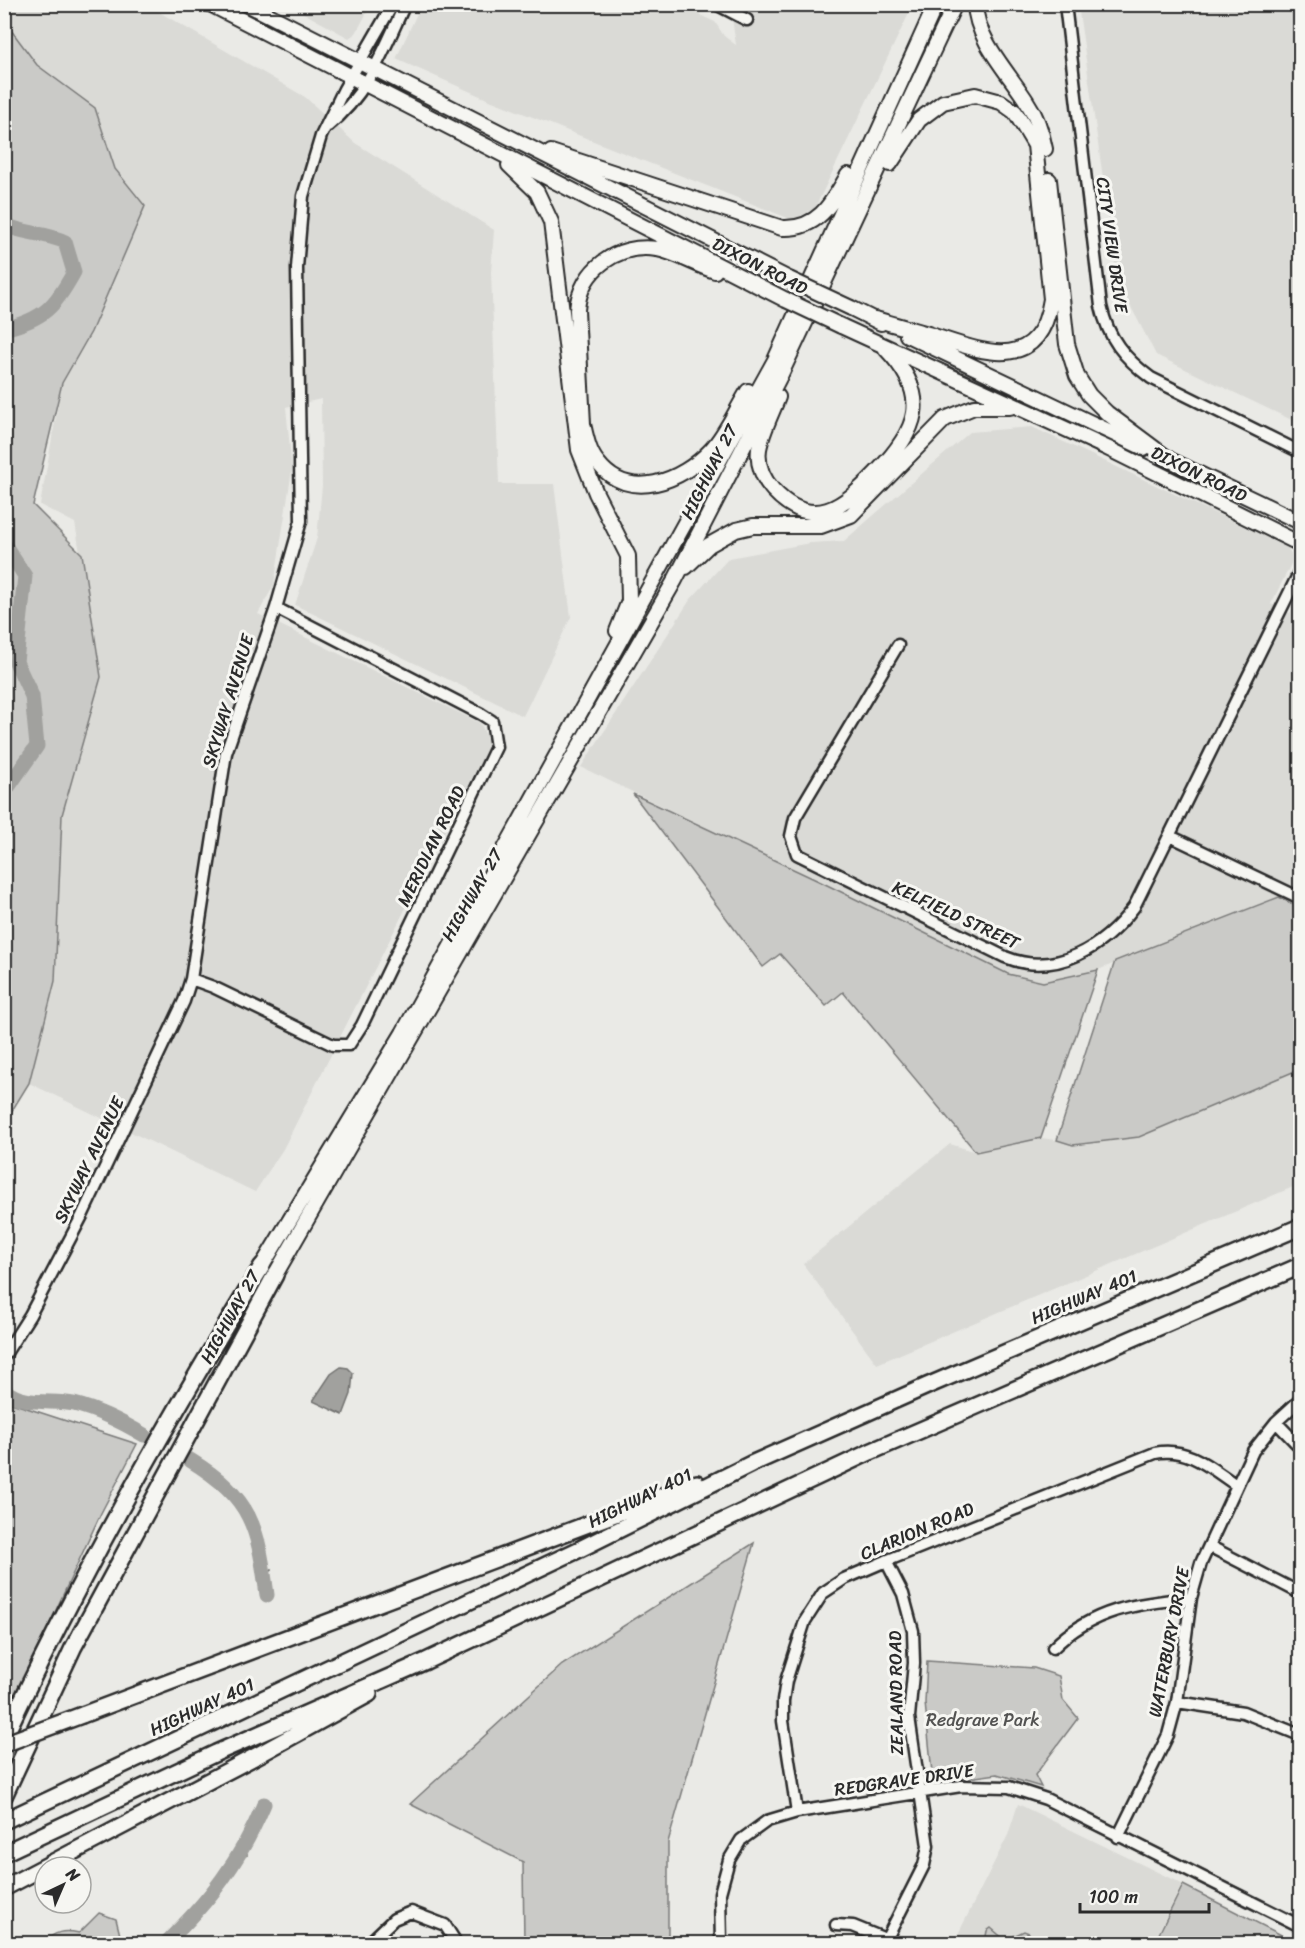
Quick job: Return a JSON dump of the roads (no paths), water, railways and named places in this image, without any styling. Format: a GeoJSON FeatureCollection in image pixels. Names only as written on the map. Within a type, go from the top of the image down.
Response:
{"type":"FeatureCollection","features":[{"type":"Feature","properties":{"kind":"highway","name":"HIGHWAY 401"},"geometry":{"type":"LineString","coordinates":[[10,1819],[578,1550],[751,1464],[947,1377],[1300,1227]]}},
{"type":"Feature","properties":{"kind":"highway","name":"HIGHWAY 27"},"geometry":{"type":"LineString","coordinates":[[4,1738],[57,1628],[136,1479],[262,1266]]}},
{"type":"Feature","properties":{"kind":"highway"},"geometry":{"type":"LineString","coordinates":[[10,1850],[245,1739],[426,1661],[870,1452],[1300,1266]]}},
{"type":"Feature","properties":{"kind":"highway","name":"HIGHWAY 27"},"geometry":{"type":"LineString","coordinates":[[4,1796],[43,1709],[89,1617],[275,1275]]}},
{"type":"Feature","properties":{"kind":"highway"},"geometry":{"type":"LineString","coordinates":[[4,1744],[401,1596],[621,1509],[751,1464]]}},
{"type":"Feature","properties":{"kind":"highway"},"geometry":{"type":"LineString","coordinates":[[4,1888],[260,1754],[426,1661]]}},
{"type":"Feature","properties":{"kind":"main road","name":"DIXON ROAD"},"geometry":{"type":"LineString","coordinates":[[210,4],[786,300],[1107,448],[1300,544]]}},
{"type":"Feature","properties":{"kind":"main road","name":"DIXON ROAD"},"geometry":{"type":"LineString","coordinates":[[248,4],[789,279],[1300,522]]}},
{"type":"Feature","properties":{"kind":"main road","name":"HIGHWAY 27"},"geometry":{"type":"LineString","coordinates":[[262,1266],[403,1033],[775,360],[872,141],[936,4]]}},
{"type":"Feature","properties":{"kind":"main road","name":"HIGHWAY 27"},"geometry":{"type":"LineString","coordinates":[[275,1275],[675,580],[781,374],[955,4]]}},
{"type":"Feature","properties":{"kind":"main road"},"geometry":{"type":"LineString","coordinates":[[975,4],[981,28],[1028,104],[1044,146],[1068,344],[1077,376],[1089,394],[1107,413],[1170,460]]}},
{"type":"Feature","properties":{"kind":"main road"},"geometry":{"type":"LineString","coordinates":[[867,195],[910,131],[929,111],[957,98],[975,95],[1001,102],[1023,122],[1035,145],[1051,287],[1049,309],[1042,327],[1031,341],[1016,351],[1005,353],[968,349],[874,320]]}},
{"type":"Feature","properties":{"kind":"main road"},"geometry":{"type":"LineString","coordinates":[[516,141],[782,228],[794,229],[805,226],[821,216],[872,141]]}},
{"type":"Feature","properties":{"kind":"main road"},"geometry":{"type":"LineString","coordinates":[[478,143],[514,169],[537,192],[551,222],[579,450],[596,493],[624,543],[630,571],[629,602],[610,659]]}},
{"type":"Feature","properties":{"kind":"main road"},"geometry":{"type":"LineString","coordinates":[[754,283],[703,267],[658,249],[615,254],[588,276],[578,299],[577,310],[583,424],[596,462],[608,474],[622,482],[637,485],[666,481],[688,470],[712,449],[752,385],[775,360]]}},
{"type":"Feature","properties":{"kind":"main road"},"geometry":{"type":"LineString","coordinates":[[781,374],[778,397],[759,448],[760,466],[765,482],[780,498],[797,510],[809,512],[834,509],[850,501],[899,450],[913,424],[915,400],[909,378],[880,343]]}},
{"type":"Feature","properties":{"kind":"main road"},"geometry":{"type":"LineString","coordinates":[[675,580],[709,545],[736,530],[753,526],[821,526],[851,515],[936,427],[959,411],[974,407],[1018,408]]}},
{"type":"Feature","properties":{"kind":"main road"},"geometry":{"type":"LineString","coordinates":[[1107,448],[1113,434]]}},
{"type":"Feature","properties":{"kind":"street","name":"SKYWAY AVENUE"},"geometry":{"type":"LineString","coordinates":[[5,1355],[30,1316],[82,1216],[184,1001],[191,979],[226,753],[296,545],[301,512],[297,268],[302,203],[309,168],[351,78],[393,4]]}},
{"type":"Feature","properties":{"kind":"street","name":"SKYWAY AVENUE"},"geometry":{"type":"LineString","coordinates":[[326,128],[342,115],[366,84],[405,4]]}},
{"type":"Feature","properties":{"kind":"street"},"geometry":{"type":"LineString","coordinates":[[716,4],[747,20]]}},
{"type":"Feature","properties":{"kind":"street","name":"CITY VIEW DRIVE"},"geometry":{"type":"LineString","coordinates":[[1065,4],[1101,306],[1111,336],[1126,358],[1151,378],[1300,452]]}},
{"type":"Feature","properties":{"kind":"street","name":"KELFIELD STREET"},"geometry":{"type":"LineString","coordinates":[[897,645],[795,818],[791,836],[797,854],[1005,957],[1035,965],[1072,958],[1113,933],[1134,907],[1300,571]]}},
{"type":"Feature","properties":{"kind":"street","name":"MERIDIAN ROAD"},"geometry":{"type":"LineString","coordinates":[[191,979],[213,987],[333,1045],[349,1045],[372,1005],[496,747],[492,721],[481,714],[276,608]]}},
{"type":"Feature","properties":{"kind":"street"},"geometry":{"type":"LineString","coordinates":[[1170,836],[1300,898]]}},
{"type":"Feature","properties":{"kind":"street","name":"WATERBURY DRIVE"},"geometry":{"type":"LineString","coordinates":[[1118,1837],[1163,1749],[1177,1702],[1191,1598],[1201,1563],[1253,1451],[1276,1422],[1300,1400]]}},
{"type":"Feature","properties":{"kind":"street"},"geometry":{"type":"LineString","coordinates":[[1276,1422],[1300,1447]]}},
{"type":"Feature","properties":{"kind":"street","name":"CLARION ROAD"},"geometry":{"type":"LineString","coordinates":[[797,1812],[783,1721],[783,1701],[786,1682],[805,1620],[823,1593],[844,1579],[886,1561],[1155,1453],[1168,1450],[1190,1455],[1236,1485]]}},
{"type":"Feature","properties":{"kind":"street"},"geometry":{"type":"LineString","coordinates":[[1209,1546],[1300,1593]]}},
{"type":"Feature","properties":{"kind":"street","name":"ZEALAND ROAD"},"geometry":{"type":"LineString","coordinates":[[884,1941],[926,1856],[928,1846],[909,1717],[914,1663],[913,1631],[903,1594],[886,1561]]}},
{"type":"Feature","properties":{"kind":"street"},"geometry":{"type":"LineString","coordinates":[[1053,1648],[1070,1630],[1126,1606],[1191,1598]]}},
{"type":"Feature","properties":{"kind":"street"},"geometry":{"type":"LineString","coordinates":[[1177,1702],[1243,1712],[1300,1735]]}},
{"type":"Feature","properties":{"kind":"street","name":"REDGRAVE DRIVE"},"geometry":{"type":"LineString","coordinates":[[721,1944],[720,1893],[729,1860],[741,1840],[767,1821],[797,1812],[962,1786],[1009,1787],[1046,1799],[1300,1926]]}},
{"type":"Feature","properties":{"kind":"street"},"geometry":{"type":"LineString","coordinates":[[368,1944],[394,1919],[411,1912],[445,1925],[457,1944]]}},
{"type":"Feature","properties":{"kind":"street"},"geometry":{"type":"LineString","coordinates":[[836,1925],[853,1926],[884,1941]]}},
{"type":"Feature","properties":{"kind":"waterway"},"geometry":{"type":"LineString","coordinates":[[4,224],[65,242],[74,272],[61,294],[47,310],[29,321],[4,329]]}},
{"type":"Feature","properties":{"kind":"waterway"},"geometry":{"type":"LineString","coordinates":[[4,544],[25,576],[16,662],[32,696],[37,746],[4,793]]}},
{"type":"Feature","properties":{"kind":"waterway"},"geometry":{"type":"LineString","coordinates":[[4,1390],[29,1401],[74,1404],[110,1417],[144,1435]]}},
{"type":"Feature","properties":{"kind":"waterway"},"geometry":{"type":"LineString","coordinates":[[190,1460],[227,1488],[239,1501],[248,1516],[260,1551],[267,1595]]}},
{"type":"Feature","properties":{"kind":"waterway"},"geometry":{"type":"LineString","coordinates":[[265,1575],[272,1570]]}},
{"type":"Feature","properties":{"kind":"waterway"},"geometry":{"type":"LineString","coordinates":[[165,1944],[210,1896],[245,1844],[264,1804]]}},
{"type":"Feature","properties":{"kind":"waterway"},"geometry":{"type":"LineString","coordinates":[[239,1857],[247,1855]]}},
{"type":"Feature","properties":{"kind":"park label","name":"Redgrave Park"},"geometry":{"type":"Point","coordinates":[983,1720]}}]}
